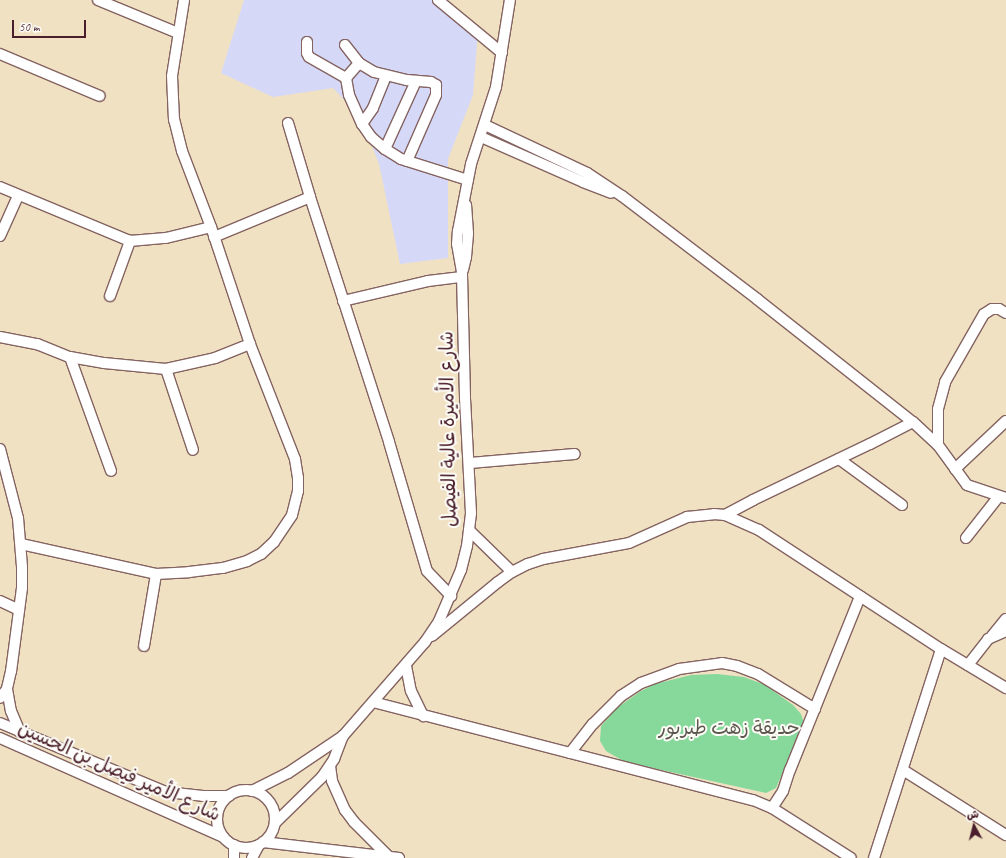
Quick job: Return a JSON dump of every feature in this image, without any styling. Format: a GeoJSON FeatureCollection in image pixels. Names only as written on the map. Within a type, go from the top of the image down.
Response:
{"type":"FeatureCollection","features":[{"type":"Feature","properties":{"kind":"street"},"geometry":{"type":"LineString","coordinates":[[98,0],[178,33]]}},
{"type":"Feature","properties":{"kind":"street"},"geometry":{"type":"LineString","coordinates":[[21,544],[156,574],[223,568],[246,561],[261,554],[274,542],[292,515],[298,491],[298,478],[295,459],[250,344],[211,227],[182,151],[174,120],[172,76],[184,0]]}},
{"type":"Feature","properties":{"kind":"street"},"geometry":{"type":"LineString","coordinates":[[438,0],[502,52]]}},
{"type":"Feature","properties":{"kind":"street","name":"شارع الأميرة عالية الفيصل"},"geometry":{"type":"LineString","coordinates":[[252,791],[288,773],[342,736],[406,666],[425,642],[439,620],[461,570],[469,530],[470,463],[465,397],[462,274],[457,244],[458,231],[476,148],[485,125],[496,88],[510,0]]}},
{"type":"Feature","properties":{"kind":"street"},"geometry":{"type":"LineString","coordinates":[[307,42],[307,53],[309,57],[346,78]]}},
{"type":"Feature","properties":{"kind":"street"},"geometry":{"type":"LineString","coordinates":[[345,45],[359,63],[374,72],[386,76],[435,83],[437,89],[407,161]]}},
{"type":"Feature","properties":{"kind":"street"},"geometry":{"type":"LineString","coordinates":[[0,54],[100,96]]}},
{"type":"Feature","properties":{"kind":"street"},"geometry":{"type":"LineString","coordinates":[[346,78],[359,63]]}},
{"type":"Feature","properties":{"kind":"street"},"geometry":{"type":"LineString","coordinates":[[362,124],[373,108],[386,76]]}},
{"type":"Feature","properties":{"kind":"street"},"geometry":{"type":"LineString","coordinates":[[346,78],[349,95],[362,124],[371,137],[384,149],[407,161],[468,180]]}},
{"type":"Feature","properties":{"kind":"street"},"geometry":{"type":"LineString","coordinates":[[384,149],[416,81]]}},
{"type":"Feature","properties":{"kind":"street"},"geometry":{"type":"LineString","coordinates":[[288,123],[310,198],[391,449],[427,571],[450,596]]}},
{"type":"Feature","properties":{"kind":"street"},"geometry":{"type":"LineString","coordinates":[[485,125],[588,173],[622,196],[757,299],[913,422],[938,445],[967,484],[1002,497],[966,538]]}},
{"type":"Feature","properties":{"kind":"street"},"geometry":{"type":"LineString","coordinates":[[481,137],[583,182],[622,196]]}},
{"type":"Feature","properties":{"kind":"street"},"geometry":{"type":"LineString","coordinates":[[0,187],[18,196],[130,241],[166,238],[211,227]]}},
{"type":"Feature","properties":{"kind":"street"},"geometry":{"type":"LineString","coordinates":[[0,236],[18,196]]}},
{"type":"Feature","properties":{"kind":"street"},"geometry":{"type":"LineString","coordinates":[[214,237],[310,198]]}},
{"type":"Feature","properties":{"kind":"street"},"geometry":{"type":"LineString","coordinates":[[110,296],[130,241]]}},
{"type":"Feature","properties":{"kind":"street"},"geometry":{"type":"LineString","coordinates":[[343,301],[462,274]]}},
{"type":"Feature","properties":{"kind":"street"},"geometry":{"type":"LineString","coordinates":[[938,445],[938,409],[945,382],[984,314],[992,309],[998,309],[1006,313]]}},
{"type":"Feature","properties":{"kind":"street"},"geometry":{"type":"LineString","coordinates":[[0,337],[37,344],[70,357],[104,363],[166,369],[215,358],[250,344]]}},
{"type":"Feature","properties":{"kind":"street"},"geometry":{"type":"LineString","coordinates":[[70,357],[111,471]]}},
{"type":"Feature","properties":{"kind":"street"},"geometry":{"type":"LineString","coordinates":[[166,369],[192,450]]}},
{"type":"Feature","properties":{"kind":"street"},"geometry":{"type":"LineString","coordinates":[[956,469],[1006,421]]}},
{"type":"Feature","properties":{"kind":"street"},"geometry":{"type":"LineString","coordinates":[[725,515],[913,422]]}},
{"type":"Feature","properties":{"kind":"street"},"geometry":{"type":"LineString","coordinates":[[0,449],[13,495],[21,544],[22,588],[12,665],[7,689],[11,711],[20,732]]}},
{"type":"Feature","properties":{"kind":"street"},"geometry":{"type":"LineString","coordinates":[[470,463],[575,454]]}},
{"type":"Feature","properties":{"kind":"street"},"geometry":{"type":"LineString","coordinates":[[839,459],[902,505]]}},
{"type":"Feature","properties":{"kind":"street"},"geometry":{"type":"LineString","coordinates":[[425,642],[512,572],[543,559],[629,544],[687,517],[714,514],[725,515],[759,530],[941,649],[1006,688]]}},
{"type":"Feature","properties":{"kind":"street"},"geometry":{"type":"LineString","coordinates":[[469,530],[512,572]]}},
{"type":"Feature","properties":{"kind":"street"},"geometry":{"type":"LineString","coordinates":[[144,646],[156,574]]}},
{"type":"Feature","properties":{"kind":"street"},"geometry":{"type":"LineString","coordinates":[[772,808],[783,791],[814,709],[860,596]]}},
{"type":"Feature","properties":{"kind":"street"},"geometry":{"type":"LineString","coordinates":[[0,601],[19,610]]}},
{"type":"Feature","properties":{"kind":"street"},"geometry":{"type":"LineString","coordinates":[[968,665],[1006,619]]}},
{"type":"Feature","properties":{"kind":"street"},"geometry":{"type":"LineString","coordinates":[[988,640],[1006,631]]}},
{"type":"Feature","properties":{"kind":"street"},"geometry":{"type":"LineString","coordinates":[[874,858],[941,649]]}},
{"type":"Feature","properties":{"kind":"street"},"geometry":{"type":"LineString","coordinates":[[570,753],[593,724],[621,696],[641,683],[679,669],[722,663],[737,666],[758,674],[814,709]]}},
{"type":"Feature","properties":{"kind":"street"},"geometry":{"type":"LineString","coordinates":[[406,666],[411,691],[423,716]]}},
{"type":"Feature","properties":{"kind":"street"},"geometry":{"type":"LineString","coordinates":[[0,698],[7,689]]}},
{"type":"Feature","properties":{"kind":"street"},"geometry":{"type":"LineString","coordinates":[[373,702],[740,796],[772,808],[851,858]]}},
{"type":"Feature","properties":{"kind":"street","name":"شارع الأمير فيصل بن الحسين"},"geometry":{"type":"LineString","coordinates":[[0,723],[166,792],[203,796],[229,796]]}},
{"type":"Feature","properties":{"kind":"street","name":"شارع الأميرة عالية الفيصل"},"geometry":{"type":"LineString","coordinates":[[275,823],[314,787],[330,766],[342,736]]}},
{"type":"Feature","properties":{"kind":"street","name":"شارع الأمير فيصل بن الحسين"},"geometry":{"type":"LineString","coordinates":[[0,738],[223,837]]}},
{"type":"Feature","properties":{"kind":"street"},"geometry":{"type":"LineString","coordinates":[[330,766],[335,788],[345,810],[394,858]]}},
{"type":"Feature","properties":{"kind":"street"},"geometry":{"type":"LineString","coordinates":[[903,770],[1006,835]]}},
{"type":"Feature","properties":{"kind":"street"},"geometry":{"type":"LineString","coordinates":[[252,858],[261,843],[271,834],[275,823],[272,805],[263,796],[252,791],[244,790],[229,796],[219,808],[217,815],[219,830],[223,837],[234,845],[246,848],[261,843],[394,858]]}},
{"type":"Feature","properties":{"kind":"street"},"geometry":{"type":"LineString","coordinates":[[234,845],[234,858]]}},
{"type":"Feature","properties":{"kind":"shaded area"},"geometry":{"type":"Polygon","coordinates":[[[244,0],[435,0],[478,31],[473,95],[448,159],[448,258],[400,264],[379,164],[361,118],[333,88],[273,97],[221,73],[244,0]]]}},
{"type":"Feature","properties":{"kind":"green space","name":"حديقة زهت طبربور"},"geometry":{"type":"Polygon","coordinates":[[[717,674],[744,677],[765,685],[793,705],[801,714],[804,723],[776,788],[766,793],[625,762],[606,751],[600,741],[601,726],[618,707],[641,691],[655,684],[691,675],[717,674]]]}}]}
